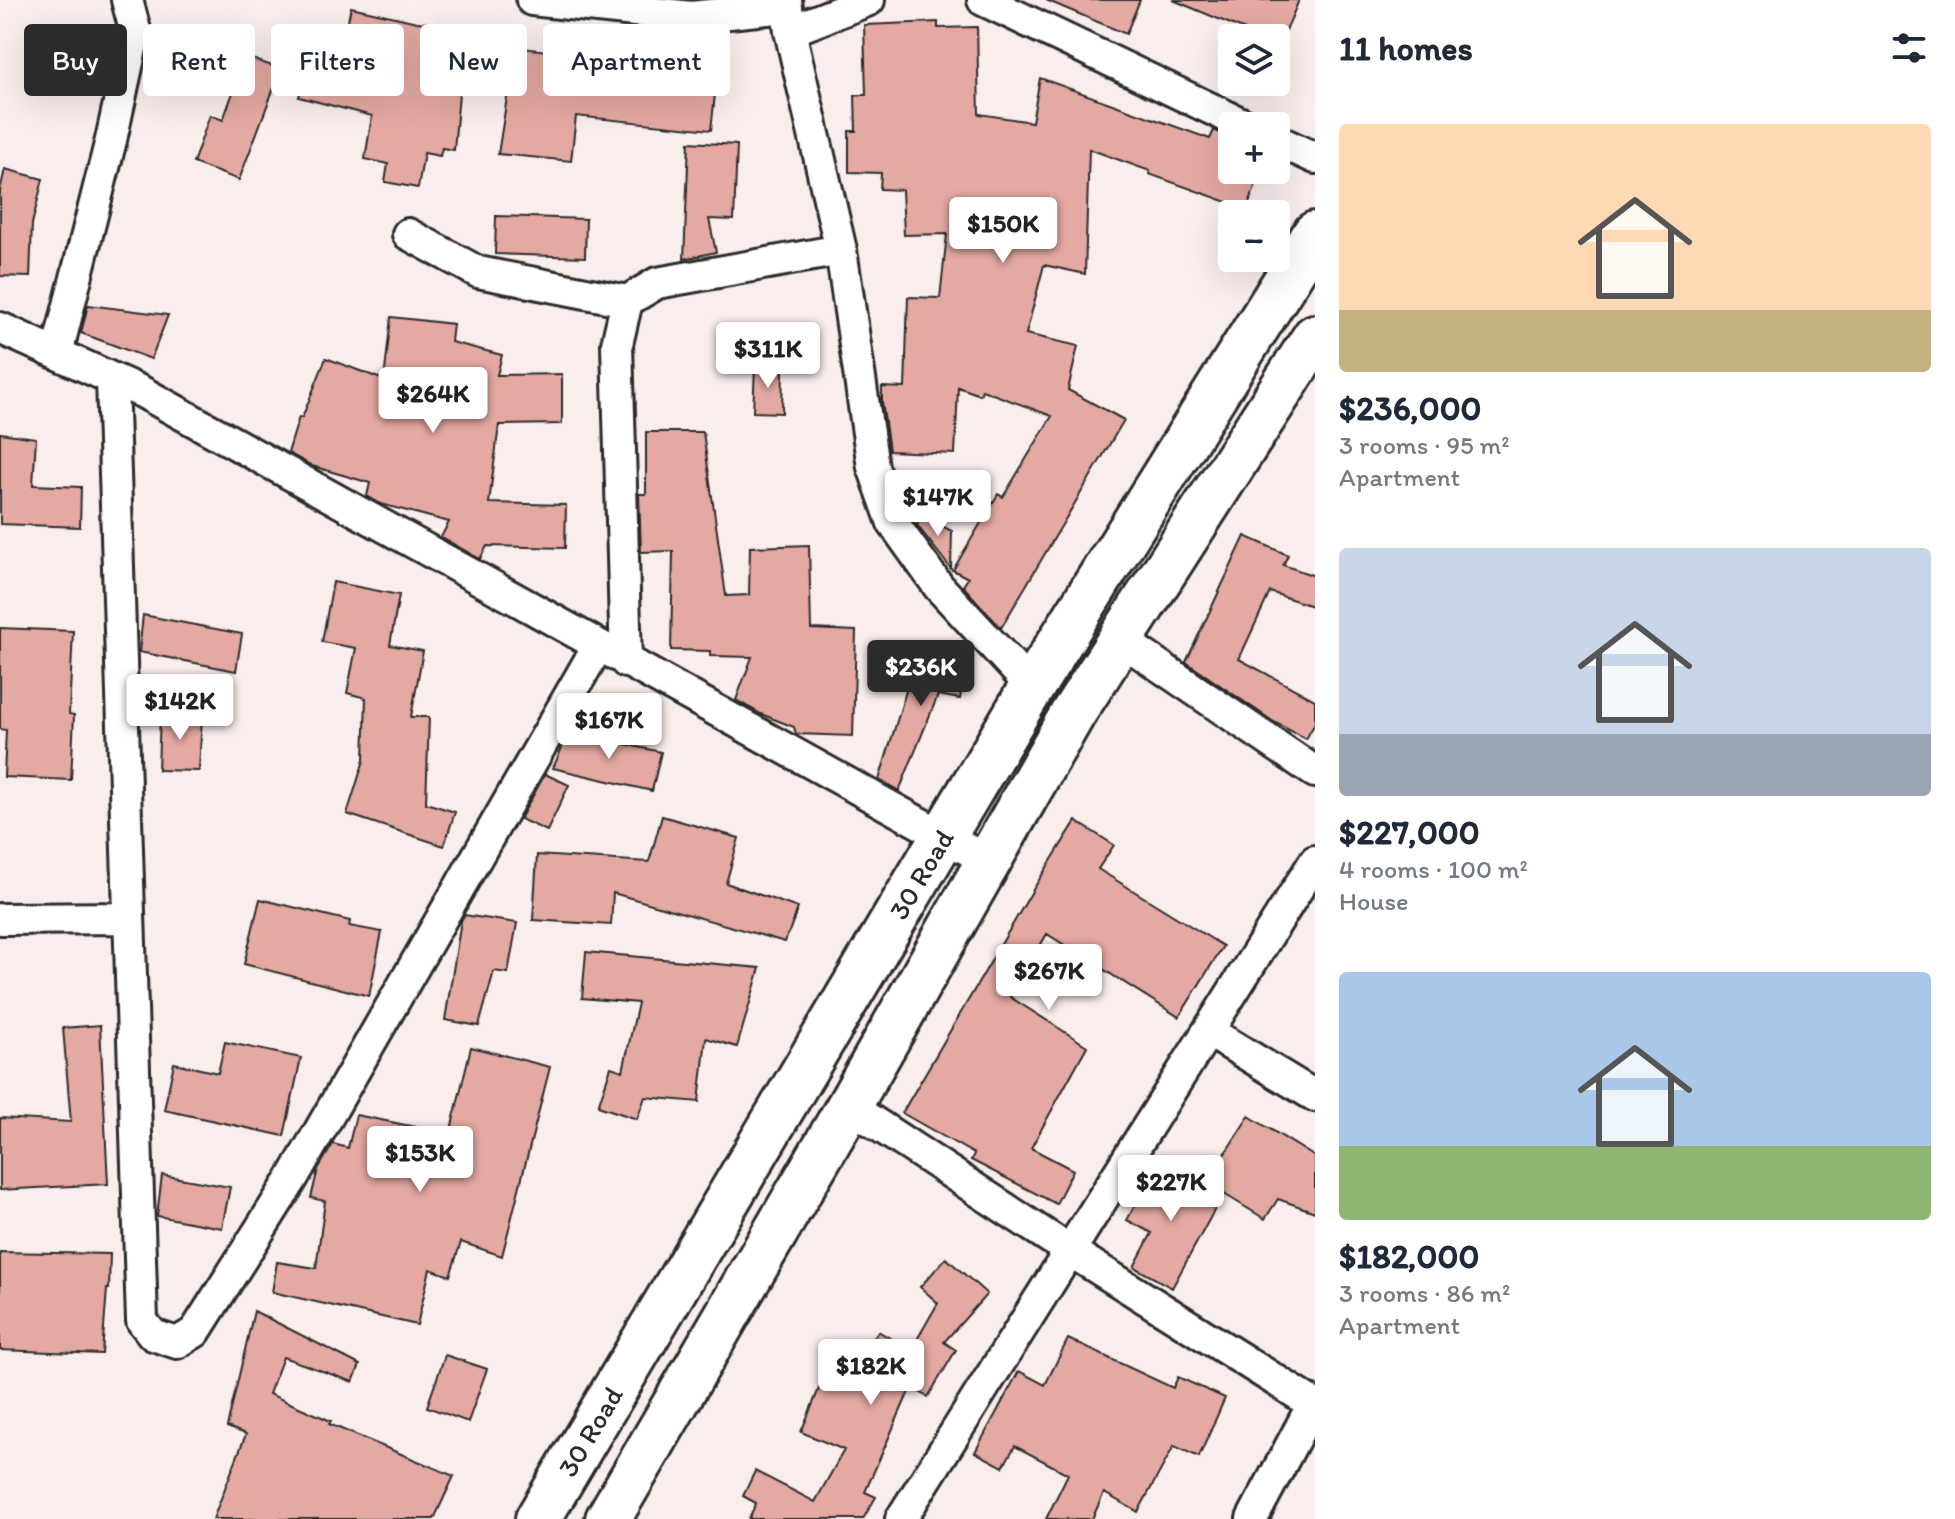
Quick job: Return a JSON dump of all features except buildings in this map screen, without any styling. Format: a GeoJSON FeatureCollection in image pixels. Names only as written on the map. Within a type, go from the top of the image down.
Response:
{"type":"FeatureCollection","features":[{"type":"Feature","properties":{"kind":"main road","name":"30 Road"},"geometry":{"type":"LineString","coordinates":[[538,1519],[1032,687],[1315,234]]}},
{"type":"Feature","properties":{"kind":"main road","name":"30 Road"},"geometry":{"type":"LineString","coordinates":[[608,1519],[1072,715],[1315,337]]}},
{"type":"Feature","properties":{"kind":"street"},"geometry":{"type":"LineString","coordinates":[[57,353],[111,140],[135,30],[127,0]]}},
{"type":"Feature","properties":{"kind":"street"},"geometry":{"type":"LineString","coordinates":[[532,0],[691,17],[788,13],[869,0]]}},
{"type":"Feature","properties":{"kind":"street"},"geometry":{"type":"LineString","coordinates":[[983,0],[1218,112]]}},
{"type":"Feature","properties":{"kind":"street"},"geometry":{"type":"LineString","coordinates":[[788,13],[841,250],[873,467],[893,523],[939,587],[1032,687]]}},
{"type":"Feature","properties":{"kind":"street"},"geometry":{"type":"LineString","coordinates":[[1290,146],[1315,158]]}},
{"type":"Feature","properties":{"kind":"street"},"geometry":{"type":"LineString","coordinates":[[408,234],[478,272],[627,301],[657,283],[841,250]]}},
{"type":"Feature","properties":{"kind":"street"},"geometry":{"type":"LineString","coordinates":[[626,662],[617,344],[627,301]]}},
{"type":"Feature","properties":{"kind":"street"},"geometry":{"type":"LineString","coordinates":[[0,328],[142,392],[988,861]]}},
{"type":"Feature","properties":{"kind":"street"},"geometry":{"type":"LineString","coordinates":[[112,379],[142,1321],[153,1335],[177,1343],[195,1332],[292,1179],[598,646]]}},
{"type":"Feature","properties":{"kind":"street"},"geometry":{"type":"LineString","coordinates":[[1120,639],[1315,772]]}},
{"type":"Feature","properties":{"kind":"street"},"geometry":{"type":"LineString","coordinates":[[901,1519],[1315,861]]}},
{"type":"Feature","properties":{"kind":"street"},"geometry":{"type":"LineString","coordinates":[[0,919],[129,918]]}},
{"type":"Feature","properties":{"kind":"street"},"geometry":{"type":"LineString","coordinates":[[1208,1031],[1315,1096]]}},
{"type":"Feature","properties":{"kind":"street"},"geometry":{"type":"LineString","coordinates":[[849,1106],[1070,1251],[1314,1405],[1252,1519]]}}]}
